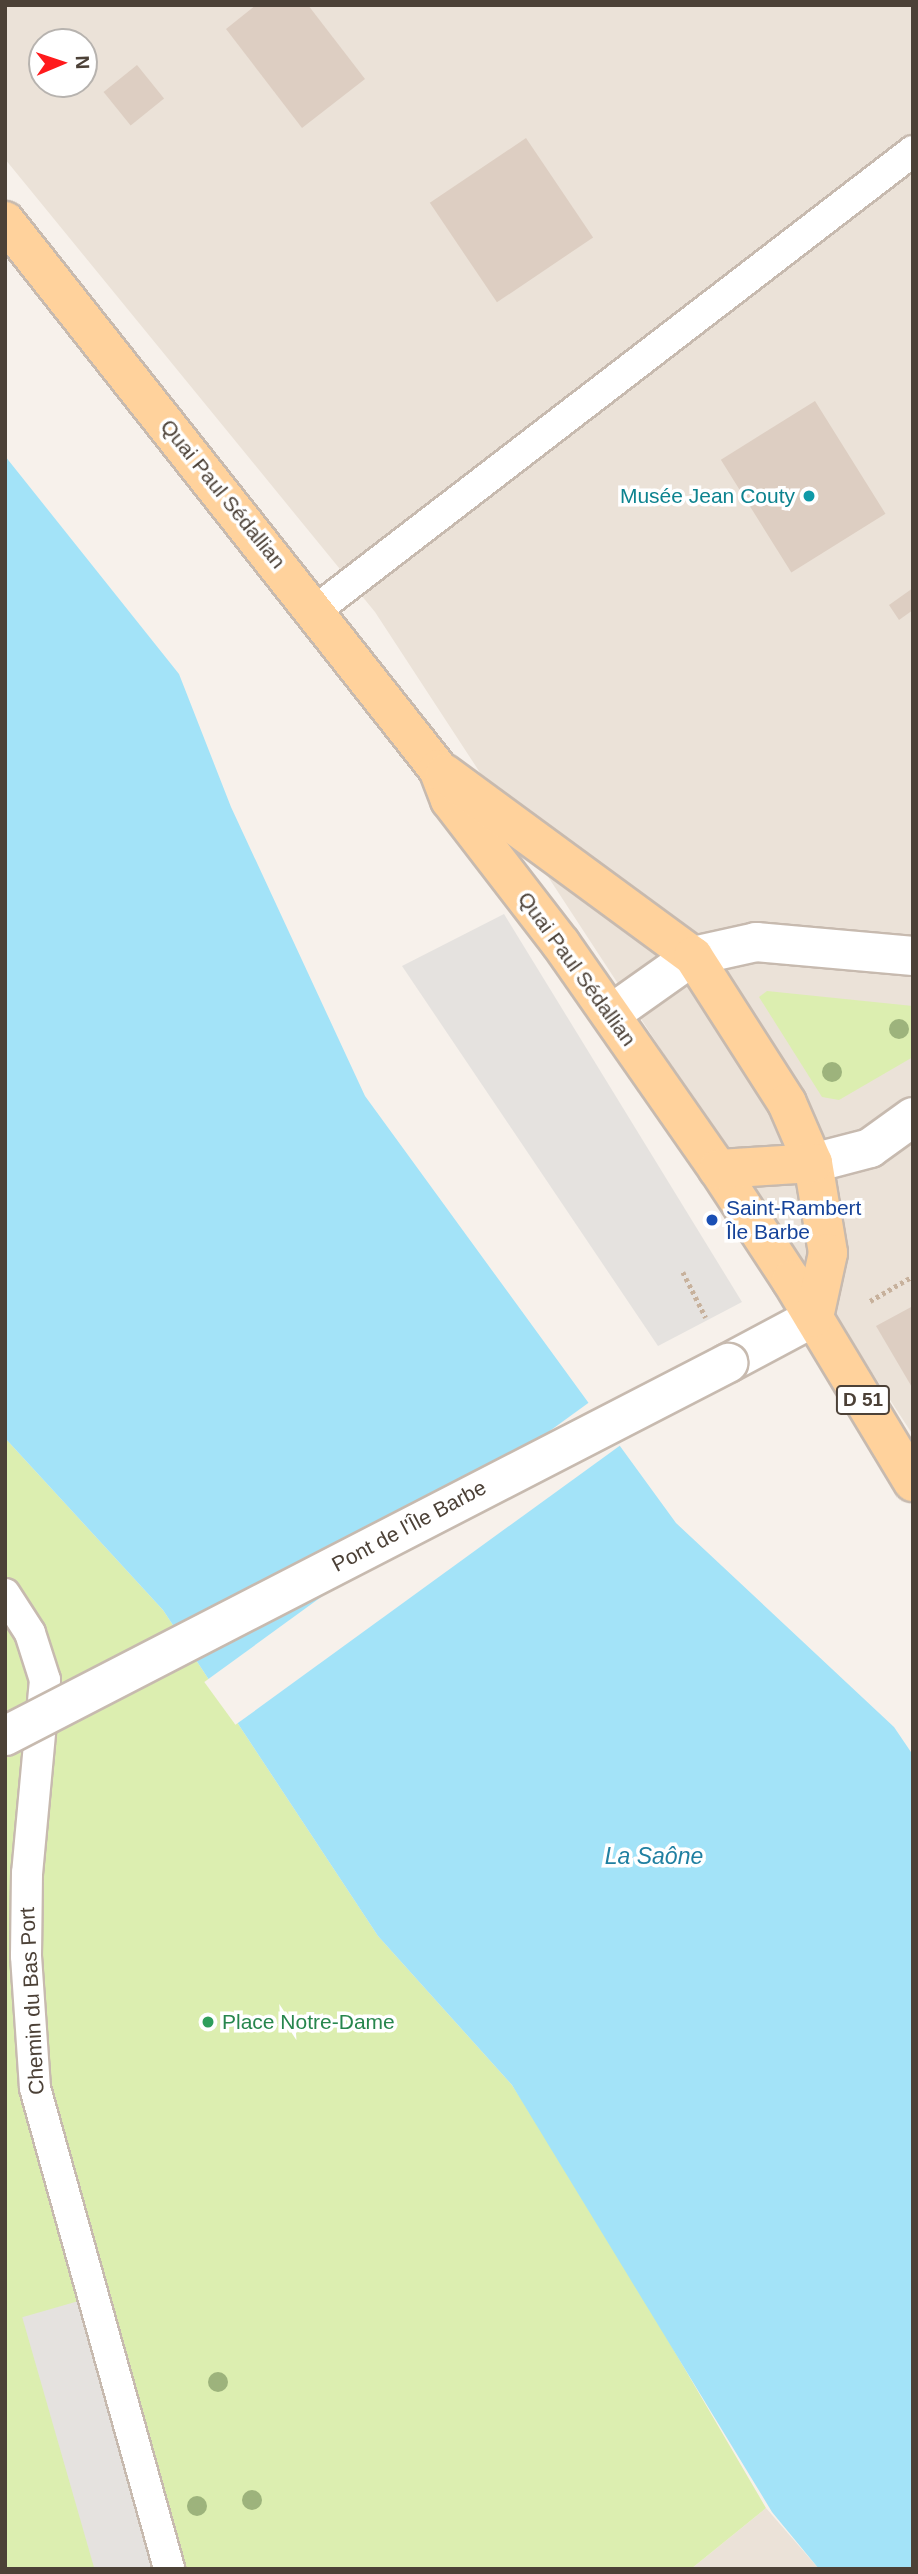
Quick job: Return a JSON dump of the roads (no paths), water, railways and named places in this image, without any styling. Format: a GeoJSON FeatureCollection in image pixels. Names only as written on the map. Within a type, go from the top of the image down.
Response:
{"type":"FeatureCollection","features":[{"type":"Feature","properties":{"kind":"main road","name":"Quai Paul Sédallian"},"geometry":{"type":"LineString","coordinates":[[5,221],[316,610],[438,769],[693,956],[787,1103],[813,1163],[828,1253],[814,1317]]}},
{"type":"Feature","properties":{"kind":"main road","name":"Quai Paul Sédallian"},"geometry":{"type":"LineString","coordinates":[[438,769],[450,800],[611,1014],[718,1169],[814,1317]]}},
{"type":"Feature","properties":{"kind":"main road"},"geometry":{"type":"LineString","coordinates":[[718,1169],[813,1163]]}},
{"type":"Feature","properties":{"kind":"main road","name":"D 51"},"geometry":{"type":"LineString","coordinates":[[814,1317],[913,1482]]}},
{"type":"Feature","properties":{"kind":"street"},"geometry":{"type":"LineString","coordinates":[[611,1014],[693,956],[756,942],[913,957]]}},
{"type":"Feature","properties":{"kind":"street"},"geometry":{"type":"LineString","coordinates":[[813,1163],[870,1148],[913,1116]]}},
{"type":"Feature","properties":{"kind":"street","name":"Pont de l'Île Barbe"},"geometry":{"type":"LineString","coordinates":[[5,1737],[814,1317]]}},
{"type":"Feature","properties":{"kind":"lane"},"geometry":{"type":"LineString","coordinates":[[316,610],[913,150]]}},
{"type":"Feature","properties":{"kind":"lane","name":"Chemin du Bas Port"},"geometry":{"type":"LineString","coordinates":[[5,1594],[30,1633],[45,1681],[27,1873],[26,1956],[35,2088],[169,2569]]}},
{"type":"Feature","properties":{"kind":"water","name":"La Saône"},"geometry":{"type":"Polygon","coordinates":[[[5,456],[179,674],[231,807],[365,1096],[676,1523],[894,1727],[913,1755],[913,2569],[819,2569],[772,2512],[512,2085],[378,1936],[163,1610],[5,1438],[5,456]]]}},
{"type":"Feature","properties":{"kind":"place","name":"Musée Jean Couty"},"geometry":{"type":"Point","coordinates":[809,496]}},
{"type":"Feature","properties":{"kind":"place","name":"Saint-Rambert Île Barbe"},"geometry":{"type":"Point","coordinates":[712,1220]}},
{"type":"Feature","properties":{"kind":"place","name":"Place Notre-Dame"},"geometry":{"type":"Point","coordinates":[208,2022]}}]}
